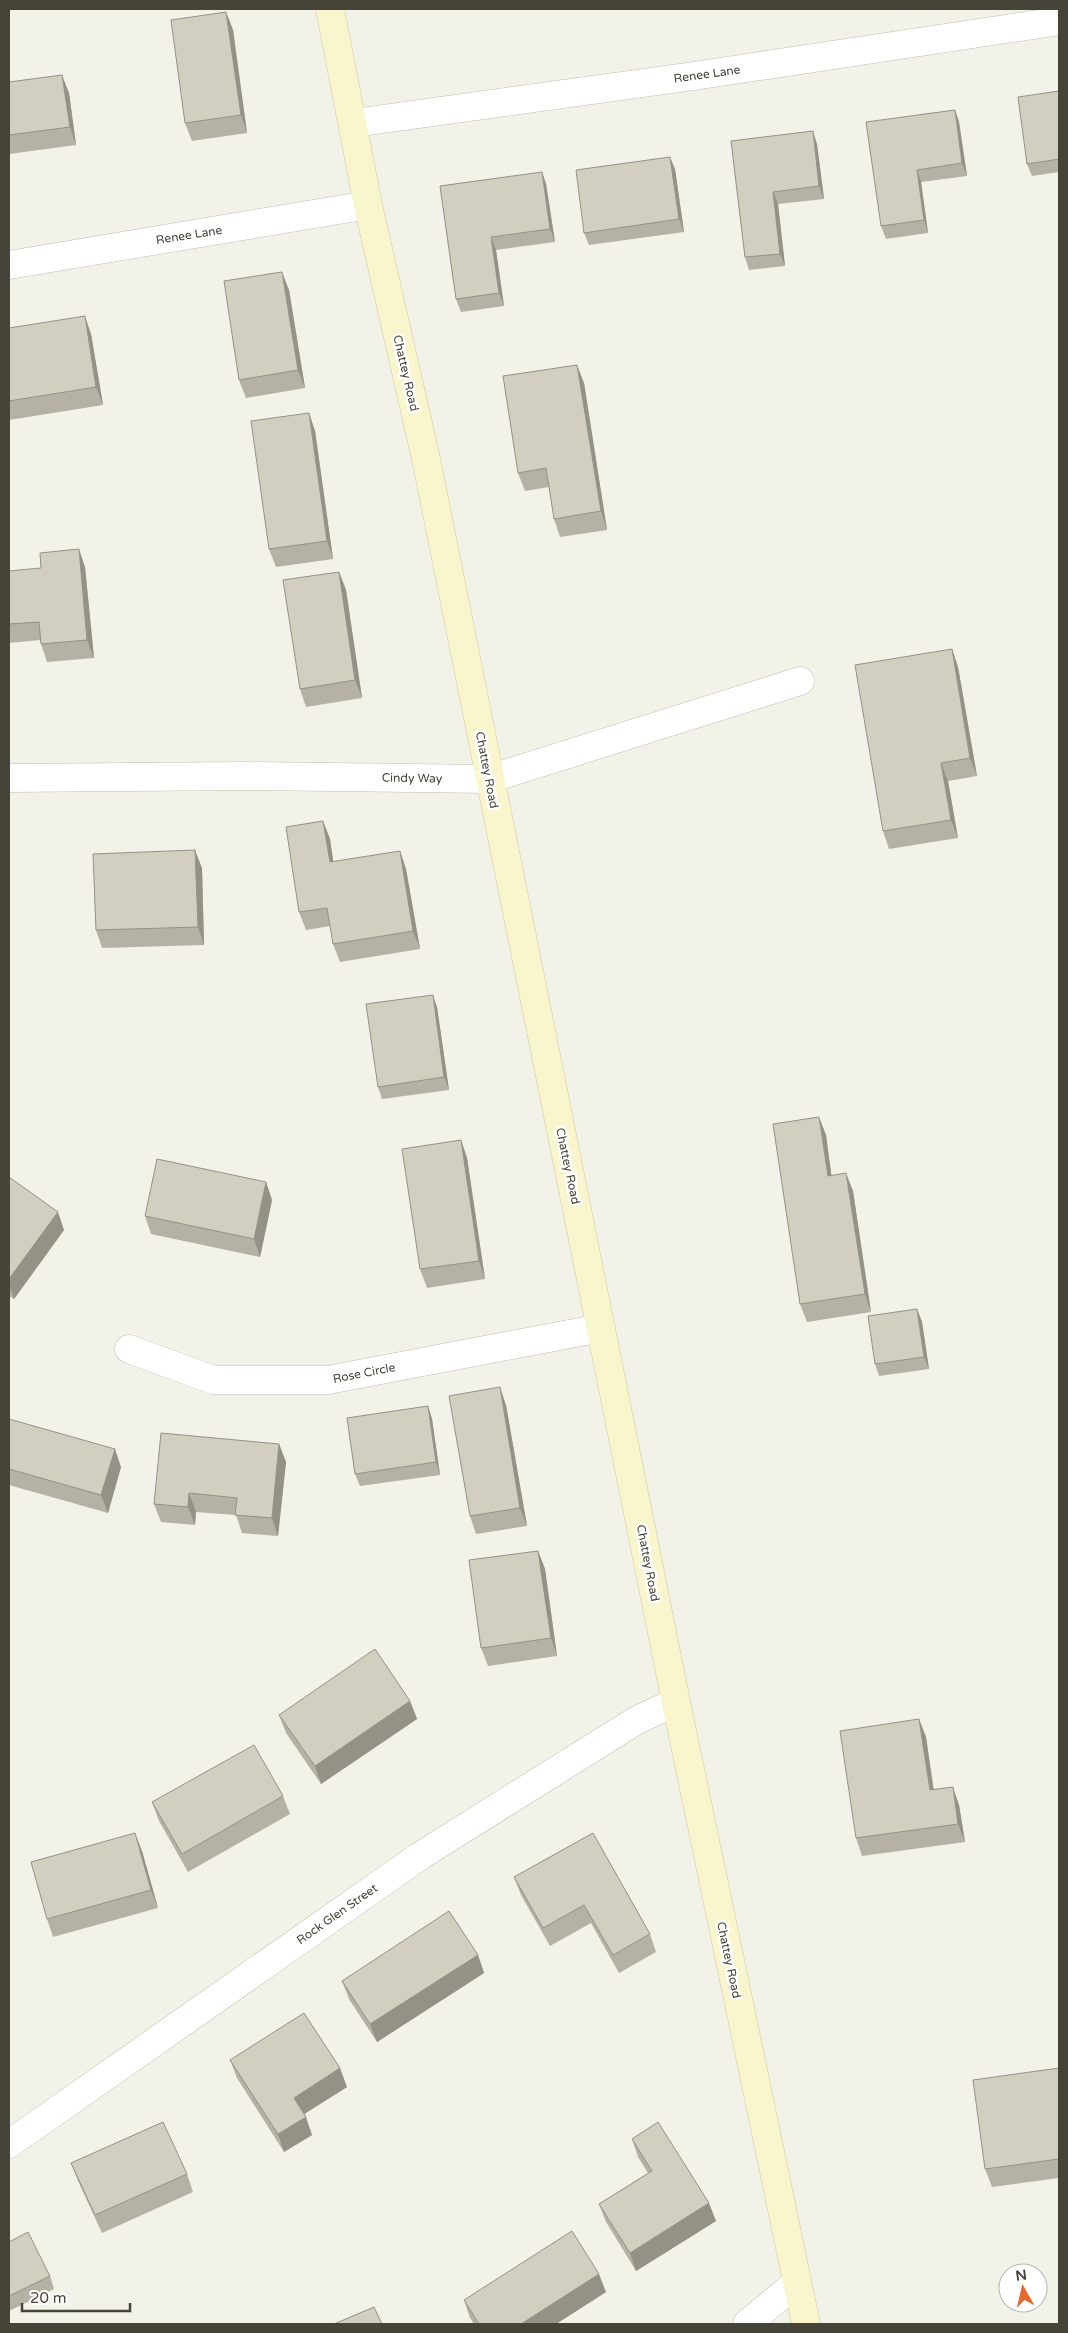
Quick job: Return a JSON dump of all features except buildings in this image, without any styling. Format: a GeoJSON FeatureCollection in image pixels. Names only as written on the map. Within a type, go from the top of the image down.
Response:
{"type":"FeatureCollection","features":[{"type":"Feature","properties":{"kind":"street","name":"Chattey Road"},"geometry":{"type":"LineString","coordinates":[[330,9],[354,123],[368,205],[426,459],[676,1702],[806,2324]]}},
{"type":"Feature","properties":{"kind":"street","name":"Renee Lane"},"geometry":{"type":"LineString","coordinates":[[354,123],[694,76],[1059,21]]}},
{"type":"Feature","properties":{"kind":"street","name":"Renee Lane"},"geometry":{"type":"LineString","coordinates":[[9,265],[368,205]]}},
{"type":"Feature","properties":{"kind":"street","name":"Cindy Way"},"geometry":{"type":"LineString","coordinates":[[9,778],[245,776],[489,779],[800,681]]}},
{"type":"Feature","properties":{"kind":"street","name":"Rose Circle"},"geometry":{"type":"LineString","coordinates":[[129,1349],[213,1380],[328,1380],[601,1328]]}},
{"type":"Feature","properties":{"kind":"street","name":"Rock Glen Street"},"geometry":{"type":"LineString","coordinates":[[9,2144],[420,1856],[637,1720],[676,1702]]}},
{"type":"Feature","properties":{"kind":"street"},"geometry":{"type":"LineString","coordinates":[[747,2324],[796,2283]]}}]}
